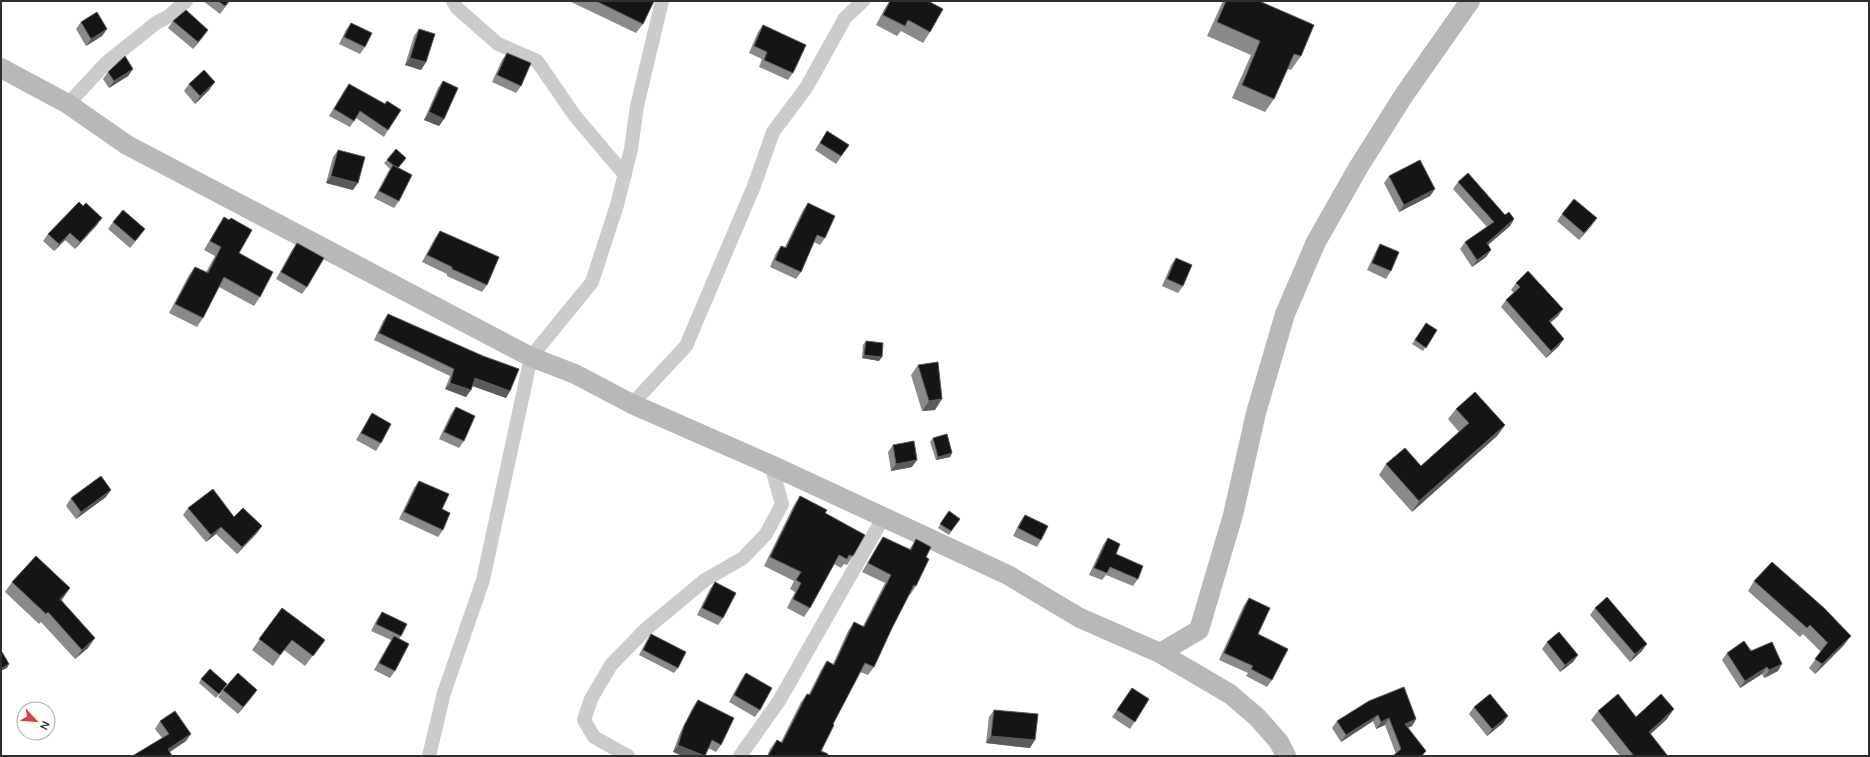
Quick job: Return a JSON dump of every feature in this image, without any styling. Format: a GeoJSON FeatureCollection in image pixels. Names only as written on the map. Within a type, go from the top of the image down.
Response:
{"type":"FeatureCollection","features":[{"type":"Feature","properties":{"kind":"street"},"geometry":{"type":"LineString","coordinates":[[68,104],[106,63],[156,23],[170,16],[186,1]]}},
{"type":"Feature","properties":{"kind":"street"},"geometry":{"type":"LineString","coordinates":[[453,1],[457,8],[498,44],[537,61],[575,116],[625,175]]}},
{"type":"Feature","properties":{"kind":"street"},"geometry":{"type":"LineString","coordinates":[[429,756],[444,694],[484,580],[531,357],[592,282],[617,205],[632,149],[637,106],[662,1]]}},
{"type":"Feature","properties":{"kind":"street"},"geometry":{"type":"LineString","coordinates":[[632,404],[686,346],[754,186],[773,132],[806,88],[845,18],[862,1]]}},
{"type":"Feature","properties":{"kind":"street"},"geometry":{"type":"LineString","coordinates":[[1160,654],[1199,630],[1233,515],[1256,413],[1285,314],[1316,242],[1358,168],[1404,95],[1470,1]]}},
{"type":"Feature","properties":{"kind":"street"},"geometry":{"type":"LineString","coordinates":[[1,68],[68,104],[127,145],[531,357],[575,374],[632,404],[771,465],[1008,575],[1080,618],[1160,654],[1230,694],[1257,717],[1278,742],[1286,756]]}},
{"type":"Feature","properties":{"kind":"street"},"geometry":{"type":"LineString","coordinates":[[628,756],[594,737],[584,720],[591,699],[612,665],[646,629],[705,580],[743,558],[766,534],[782,504],[771,465]]}},
{"type":"Feature","properties":{"kind":"street"},"geometry":{"type":"LineString","coordinates":[[740,756],[779,701],[883,518]]}},
{"type":"Feature","properties":{"kind":"building"},"geometry":{"type":"Polygon","coordinates":[[[218,1],[229,1],[225,6],[218,1]]]}},
{"type":"Feature","properties":{"kind":"building"},"geometry":{"type":"Polygon","coordinates":[[[596,1],[654,1],[643,24],[596,1]]]}},
{"type":"Feature","properties":{"kind":"building"},"geometry":{"type":"Polygon","coordinates":[[[890,1],[928,1],[943,9],[930,32],[908,20],[905,26],[883,15],[890,1]]]}},
{"type":"Feature","properties":{"kind":"building"},"geometry":{"type":"Polygon","coordinates":[[[1226,1],[1259,1],[1314,25],[1301,56],[1294,54],[1274,99],[1242,85],[1260,41],[1217,22],[1226,1]]]}},
{"type":"Feature","properties":{"kind":"building"},"geometry":{"type":"Polygon","coordinates":[[[186,10],[208,30],[198,42],[173,21],[186,10]]]}},
{"type":"Feature","properties":{"kind":"building"},"geometry":{"type":"Polygon","coordinates":[[[97,12],[107,29],[91,39],[81,22],[97,12]]]}},
{"type":"Feature","properties":{"kind":"building"},"geometry":{"type":"Polygon","coordinates":[[[351,23],[372,33],[365,47],[344,37],[351,23]]]}},
{"type":"Feature","properties":{"kind":"building"},"geometry":{"type":"Polygon","coordinates":[[[763,25],[806,45],[793,73],[764,60],[767,52],[754,46],[763,25]]]}},
{"type":"Feature","properties":{"kind":"building"},"geometry":{"type":"Polygon","coordinates":[[[419,29],[435,34],[426,62],[410,58],[419,29]]]}},
{"type":"Feature","properties":{"kind":"building"},"geometry":{"type":"Polygon","coordinates":[[[507,53],[531,63],[521,86],[497,75],[507,53]]]}},
{"type":"Feature","properties":{"kind":"building"},"geometry":{"type":"Polygon","coordinates":[[[125,56],[133,69],[114,81],[108,72],[125,56]]]}},
{"type":"Feature","properties":{"kind":"building"},"geometry":{"type":"Polygon","coordinates":[[[204,70],[215,82],[200,96],[189,84],[204,70]]]}},
{"type":"Feature","properties":{"kind":"building"},"geometry":{"type":"Polygon","coordinates":[[[443,81],[458,88],[444,119],[429,112],[443,81]]]}},
{"type":"Feature","properties":{"kind":"building"},"geometry":{"type":"Polygon","coordinates":[[[349,84],[385,104],[387,101],[401,110],[388,130],[360,111],[354,121],[334,109],[349,84]]]}},
{"type":"Feature","properties":{"kind":"building"},"geometry":{"type":"Polygon","coordinates":[[[827,131],[849,145],[841,156],[820,143],[827,131]]]}},
{"type":"Feature","properties":{"kind":"building"},"geometry":{"type":"Polygon","coordinates":[[[396,149],[406,158],[398,168],[387,160],[396,149]]]}},
{"type":"Feature","properties":{"kind":"building"},"geometry":{"type":"Polygon","coordinates":[[[338,150],[365,157],[358,183],[331,176],[338,150]]]}},
{"type":"Feature","properties":{"kind":"building"},"geometry":{"type":"Polygon","coordinates":[[[1420,160],[1435,189],[1404,205],[1389,176],[1420,160]]]}},
{"type":"Feature","properties":{"kind":"building"},"geometry":{"type":"Polygon","coordinates":[[[393,165],[412,175],[399,201],[379,191],[393,165]]]}},
{"type":"Feature","properties":{"kind":"building"},"geometry":{"type":"Polygon","coordinates":[[[1468,173],[1505,215],[1509,212],[1514,219],[1487,243],[1491,250],[1477,260],[1465,242],[1494,222],[1458,182],[1468,173]]]}},
{"type":"Feature","properties":{"kind":"building"},"geometry":{"type":"Polygon","coordinates":[[[1574,199],[1597,218],[1584,233],[1562,214],[1574,199]]]}},
{"type":"Feature","properties":{"kind":"building"},"geometry":{"type":"Polygon","coordinates":[[[79,202],[83,206],[86,203],[102,218],[80,242],[70,233],[59,244],[48,234],[79,202]]]}},
{"type":"Feature","properties":{"kind":"building"},"geometry":{"type":"Polygon","coordinates":[[[808,203],[835,216],[825,238],[817,235],[801,272],[775,260],[781,246],[786,248],[808,203]]]}},
{"type":"Feature","properties":{"kind":"building"},"geometry":{"type":"Polygon","coordinates":[[[123,210],[145,229],[135,241],[113,222],[123,210]]]}},
{"type":"Feature","properties":{"kind":"building"},"geometry":{"type":"Polygon","coordinates":[[[224,217],[229,220],[231,218],[252,230],[239,253],[273,272],[260,297],[224,277],[203,318],[175,304],[195,267],[208,273],[221,247],[210,241],[224,217]]]}},
{"type":"Feature","properties":{"kind":"building"},"geometry":{"type":"Polygon","coordinates":[[[440,231],[499,257],[487,285],[452,269],[452,267],[427,255],[440,231]]]}},
{"type":"Feature","properties":{"kind":"building"},"geometry":{"type":"Polygon","coordinates":[[[297,243],[324,258],[307,287],[281,272],[297,243]]]}},
{"type":"Feature","properties":{"kind":"building"},"geometry":{"type":"Polygon","coordinates":[[[1380,244],[1399,252],[1391,271],[1372,263],[1380,244]]]}},
{"type":"Feature","properties":{"kind":"building"},"geometry":{"type":"Polygon","coordinates":[[[1176,258],[1192,265],[1183,286],[1167,279],[1176,258]]]}},
{"type":"Feature","properties":{"kind":"building"},"geometry":{"type":"Polygon","coordinates":[[[1528,271],[1563,309],[1549,321],[1564,339],[1551,351],[1506,300],[1520,287],[1516,283],[1528,271]]]}},
{"type":"Feature","properties":{"kind":"building"},"geometry":{"type":"Polygon","coordinates":[[[388,314],[483,356],[519,369],[510,391],[475,378],[471,390],[450,383],[454,369],[379,333],[388,314]]]}},
{"type":"Feature","properties":{"kind":"building"},"geometry":{"type":"Polygon","coordinates":[[[1426,323],[1437,330],[1426,348],[1415,340],[1426,323]]]}},
{"type":"Feature","properties":{"kind":"building"},"geometry":{"type":"Polygon","coordinates":[[[866,341],[883,343],[882,357],[864,355],[866,341]]]}},
{"type":"Feature","properties":{"kind":"building"},"geometry":{"type":"Polygon","coordinates":[[[938,362],[942,399],[929,401],[918,365],[938,362]]]}},
{"type":"Feature","properties":{"kind":"building"},"geometry":{"type":"Polygon","coordinates":[[[1475,392],[1505,425],[1419,501],[1386,464],[1405,448],[1421,466],[1469,423],[1456,409],[1475,392]]]}},
{"type":"Feature","properties":{"kind":"building"},"geometry":{"type":"Polygon","coordinates":[[[456,407],[475,416],[464,441],[444,432],[456,407]]]}},
{"type":"Feature","properties":{"kind":"building"},"geometry":{"type":"Polygon","coordinates":[[[372,413],[391,424],[381,443],[361,433],[372,413]]]}},
{"type":"Feature","properties":{"kind":"building"},"geometry":{"type":"Polygon","coordinates":[[[947,434],[952,453],[938,457],[933,438],[947,434]]]}},
{"type":"Feature","properties":{"kind":"building"},"geometry":{"type":"Polygon","coordinates":[[[914,441],[917,460],[896,464],[893,445],[914,441]]]}},
{"type":"Feature","properties":{"kind":"building"},"geometry":{"type":"Polygon","coordinates":[[[101,476],[111,490],[81,512],[71,498],[101,476]]]}},
{"type":"Feature","properties":{"kind":"building"},"geometry":{"type":"Polygon","coordinates":[[[419,481],[449,494],[442,509],[450,513],[443,530],[404,512],[419,481]]]}},
{"type":"Feature","properties":{"kind":"building"},"geometry":{"type":"Polygon","coordinates":[[[213,489],[234,517],[243,508],[262,526],[242,547],[221,527],[211,535],[188,508],[213,489]]]}},
{"type":"Feature","properties":{"kind":"building"},"geometry":{"type":"Polygon","coordinates":[[[800,496],[827,510],[825,513],[865,535],[853,556],[849,555],[847,559],[839,555],[810,608],[793,599],[801,583],[796,580],[801,572],[770,557],[800,496]]]}},
{"type":"Feature","properties":{"kind":"building"},"geometry":{"type":"Polygon","coordinates":[[[949,511],[960,519],[951,531],[940,524],[949,511]]]}},
{"type":"Feature","properties":{"kind":"building"},"geometry":{"type":"Polygon","coordinates":[[[1025,515],[1048,526],[1041,540],[1018,528],[1025,515]]]}},
{"type":"Feature","properties":{"kind":"building"},"geometry":{"type":"Polygon","coordinates":[[[883,537],[911,550],[916,539],[931,547],[926,557],[929,559],[916,586],[914,585],[892,628],[874,667],[865,663],[833,724],[834,725],[821,751],[828,754],[827,756],[768,756],[777,740],[782,743],[807,694],[810,695],[827,661],[834,665],[854,622],[864,627],[891,575],[868,563],[883,537]]]}},
{"type":"Feature","properties":{"kind":"building"},"geometry":{"type":"Polygon","coordinates":[[[1108,538],[1120,544],[1116,554],[1143,566],[1138,579],[1110,567],[1107,573],[1094,568],[1108,538]]]}},
{"type":"Feature","properties":{"kind":"building"},"geometry":{"type":"Polygon","coordinates":[[[36,556],[70,588],[60,599],[95,638],[82,650],[48,612],[46,614],[12,582],[36,556]]]}},
{"type":"Feature","properties":{"kind":"building"},"geometry":{"type":"Polygon","coordinates":[[[1772,562],[1824,608],[1851,636],[1822,664],[1815,659],[1828,642],[1810,625],[1807,628],[1754,581],[1772,562]]]}},
{"type":"Feature","properties":{"kind":"building"},"geometry":{"type":"Polygon","coordinates":[[[715,582],[736,593],[723,618],[702,608],[715,582]]]}},
{"type":"Feature","properties":{"kind":"building"},"geometry":{"type":"Polygon","coordinates":[[[1607,597],[1647,644],[1635,654],[1595,608],[1607,597]]]}},
{"type":"Feature","properties":{"kind":"building"},"geometry":{"type":"Polygon","coordinates":[[[1249,598],[1270,608],[1258,634],[1288,649],[1272,680],[1251,669],[1253,666],[1224,653],[1249,598]]]}},
{"type":"Feature","properties":{"kind":"building"},"geometry":{"type":"Polygon","coordinates":[[[282,608],[325,640],[313,656],[292,640],[280,655],[259,639],[282,608]]]}},
{"type":"Feature","properties":{"kind":"building"},"geometry":{"type":"Polygon","coordinates":[[[382,612],[407,624],[401,636],[376,624],[382,612]]]}},
{"type":"Feature","properties":{"kind":"building"},"geometry":{"type":"Polygon","coordinates":[[[1559,632],[1578,655],[1565,665],[1547,642],[1559,632]]]}},
{"type":"Feature","properties":{"kind":"building"},"geometry":{"type":"Polygon","coordinates":[[[651,634],[686,652],[678,668],[643,650],[651,634]]]}},
{"type":"Feature","properties":{"kind":"building"},"geometry":{"type":"Polygon","coordinates":[[[394,636],[409,644],[395,671],[379,663],[394,636]]]}},
{"type":"Feature","properties":{"kind":"building"},"geometry":{"type":"Polygon","coordinates":[[[1744,641],[1751,651],[1772,642],[1782,664],[1769,670],[1767,667],[1745,681],[1727,653],[1744,641]]]}},
{"type":"Feature","properties":{"kind":"building"},"geometry":{"type":"Polygon","coordinates":[[[2,652],[9,664],[1,669],[1,653],[2,652]]]}},
{"type":"Feature","properties":{"kind":"building"},"geometry":{"type":"Polygon","coordinates":[[[210,669],[227,684],[219,694],[201,679],[210,669]]]}},
{"type":"Feature","properties":{"kind":"building"},"geometry":{"type":"Polygon","coordinates":[[[238,673],[257,690],[243,707],[223,690],[238,673]]]}},
{"type":"Feature","properties":{"kind":"building"},"geometry":{"type":"Polygon","coordinates":[[[746,673],[772,688],[760,710],[734,695],[746,673]]]}},
{"type":"Feature","properties":{"kind":"building"},"geometry":{"type":"Polygon","coordinates":[[[1404,687],[1416,719],[1405,724],[1426,751],[1421,756],[1393,756],[1401,749],[1389,718],[1381,722],[1378,715],[1346,735],[1337,721],[1369,701],[1404,687]]]}},
{"type":"Feature","properties":{"kind":"building"},"geometry":{"type":"Polygon","coordinates":[[[1132,688],[1149,699],[1135,722],[1117,710],[1132,688]]]}},
{"type":"Feature","properties":{"kind":"building"},"geometry":{"type":"Polygon","coordinates":[[[1490,694],[1508,716],[1492,729],[1474,707],[1490,694]]]}},
{"type":"Feature","properties":{"kind":"building"},"geometry":{"type":"Polygon","coordinates":[[[1618,694],[1636,717],[1661,694],[1674,709],[1649,732],[1667,756],[1634,756],[1598,711],[1618,694]]]}},
{"type":"Feature","properties":{"kind":"building"},"geometry":{"type":"Polygon","coordinates":[[[698,700],[734,718],[721,745],[712,740],[705,756],[678,745],[684,726],[698,700]]]}},
{"type":"Feature","properties":{"kind":"building"},"geometry":{"type":"Polygon","coordinates":[[[994,710],[1038,714],[1035,740],[991,736],[994,710]]]}},
{"type":"Feature","properties":{"kind":"building"},"geometry":{"type":"Polygon","coordinates":[[[175,711],[191,734],[168,749],[172,756],[135,756],[134,755],[169,734],[160,721],[175,711]]]}}]}
